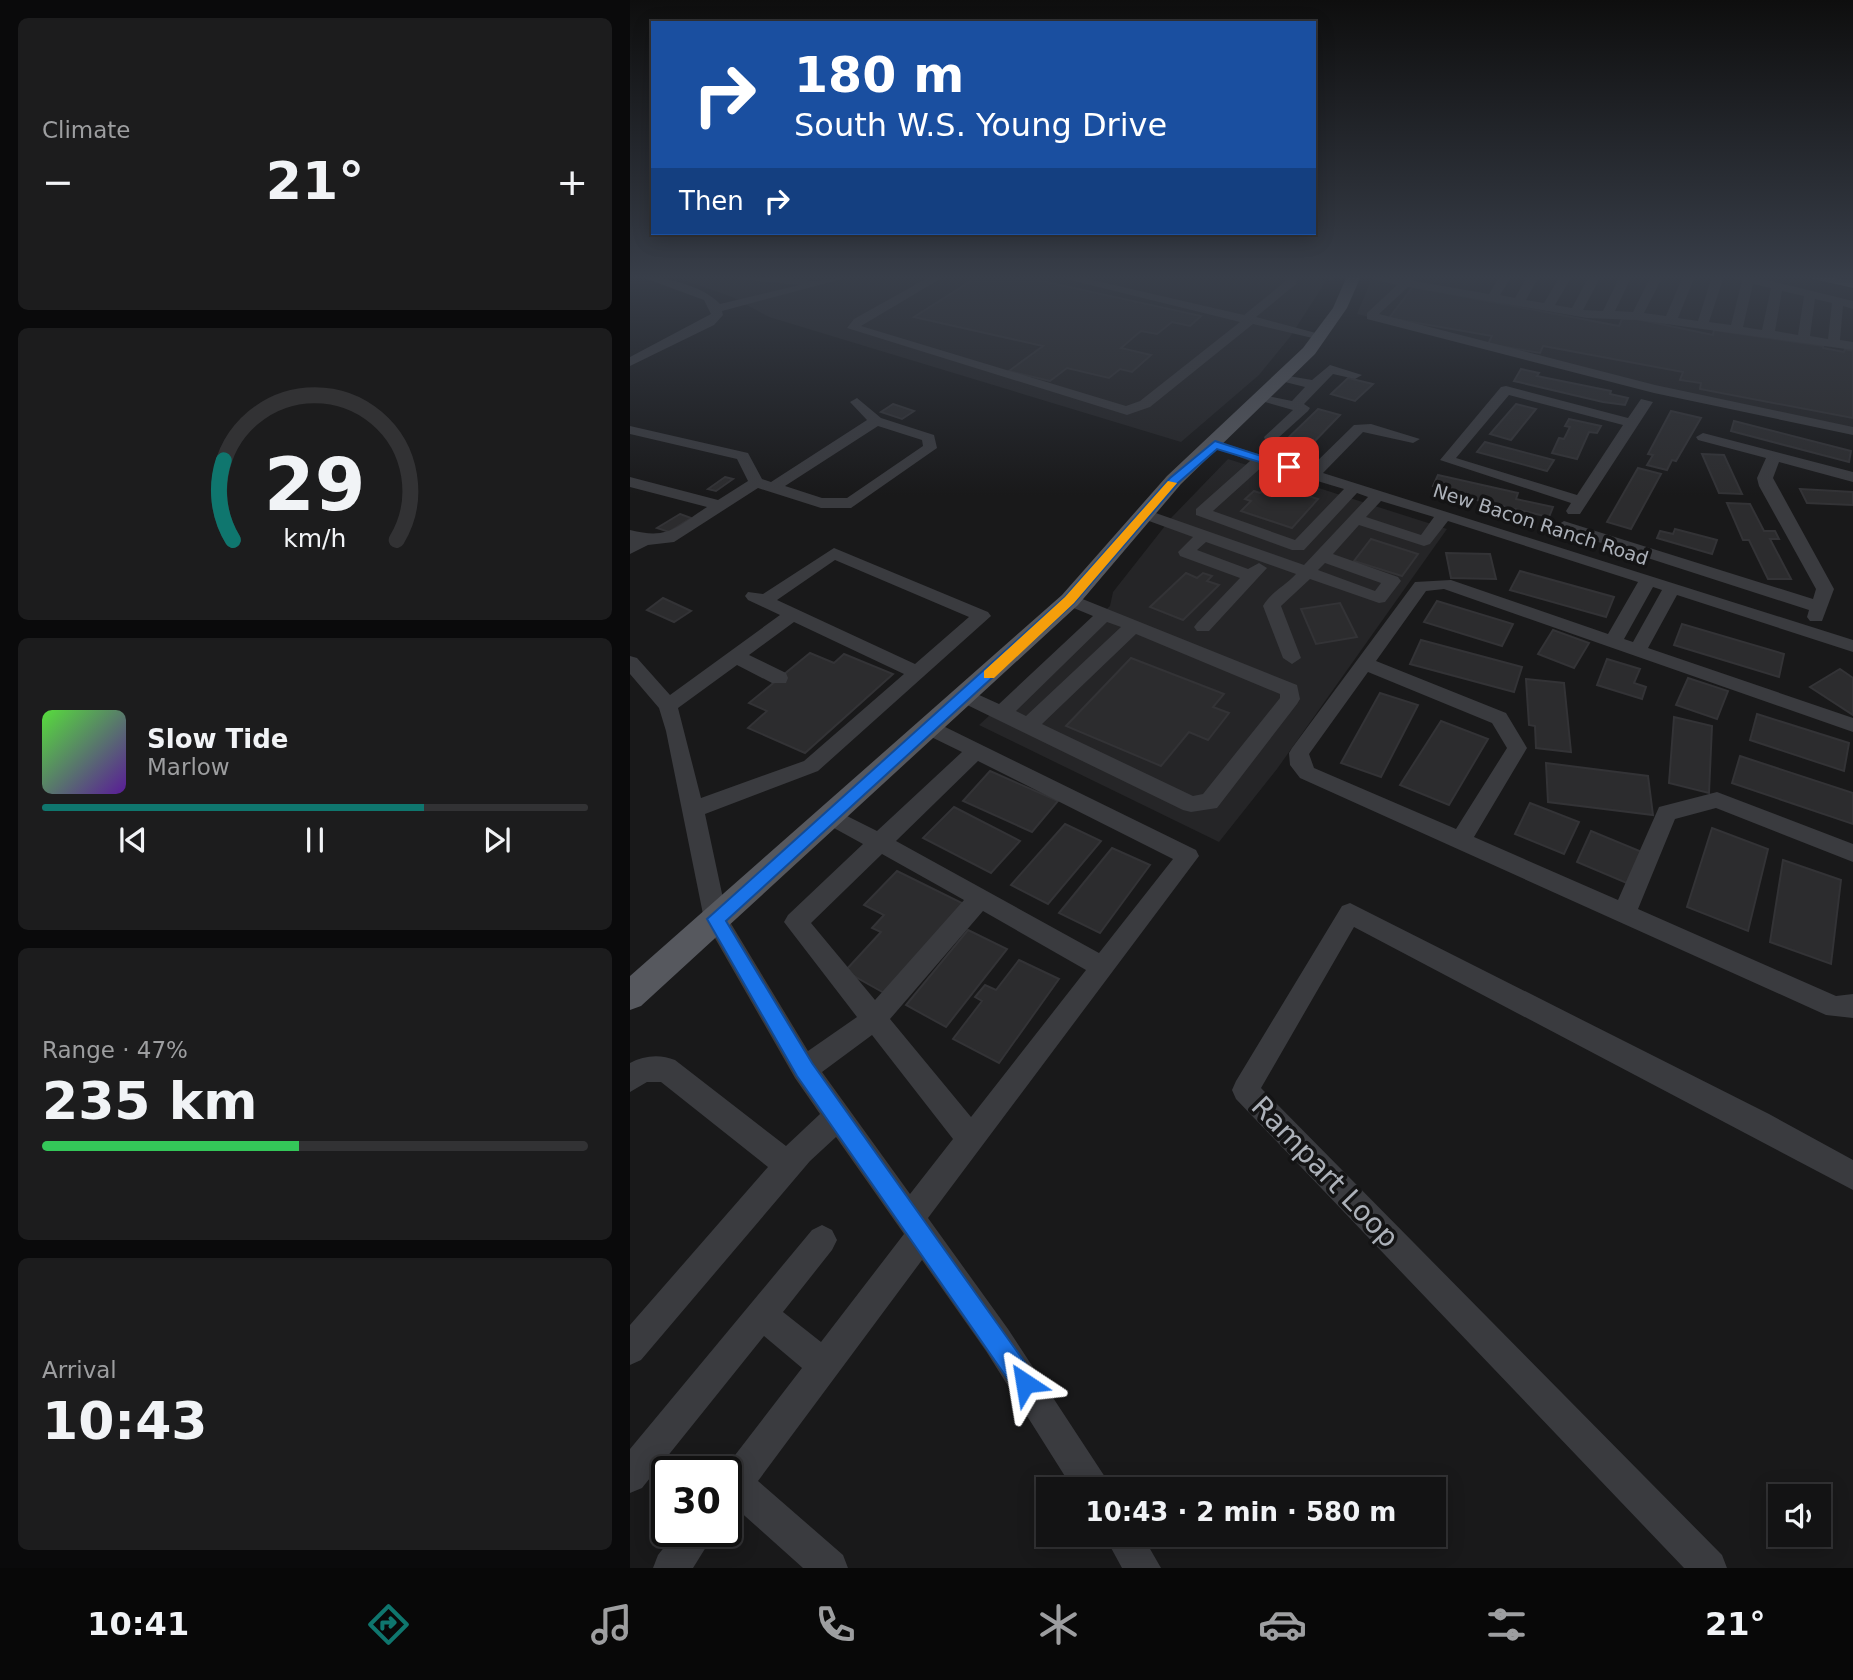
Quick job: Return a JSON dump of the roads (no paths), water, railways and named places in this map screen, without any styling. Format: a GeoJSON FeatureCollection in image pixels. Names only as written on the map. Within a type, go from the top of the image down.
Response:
{"type":"FeatureCollection","features":[{"type":"Feature","properties":{"kind":"main road"},"geometry":{"type":"LineString","coordinates":[[630,996],[1070,600],[1174,480],[1215,444],[1308,349]]}},
{"type":"Feature","properties":{"kind":"street"},"geometry":{"type":"LineString","coordinates":[[631,362],[656,349]]}},
{"type":"Feature","properties":{"kind":"street"},"geometry":{"type":"LineString","coordinates":[[923,349],[1127,411],[1144,404],[1211,349]]}},
{"type":"Feature","properties":{"kind":"street"},"geometry":{"type":"LineString","coordinates":[[1500,349],[1654,389],[1853,431]]}},
{"type":"Feature","properties":{"kind":"street"},"geometry":{"type":"LineString","coordinates":[[1294,406],[1330,369],[1355,375]]}},
{"type":"Feature","properties":{"kind":"street"},"geometry":{"type":"LineString","coordinates":[[1282,377],[1315,385]]}},
{"type":"Feature","properties":{"kind":"street"},"geometry":{"type":"LineString","coordinates":[[1581,501],[1447,460],[1506,390],[1632,423]]}},
{"type":"Feature","properties":{"kind":"street"},"geometry":{"type":"LineString","coordinates":[[1263,397],[1303,408],[1271,438],[1273,445],[1306,455]]}},
{"type":"Feature","properties":{"kind":"street"},"geometry":{"type":"LineString","coordinates":[[630,430],[743,456],[756,482],[821,503],[851,503],[930,447],[929,438],[876,421],[857,402]]}},
{"type":"Feature","properties":{"kind":"street"},"geometry":{"type":"LineString","coordinates":[[1550,548],[1646,402]]}},
{"type":"Feature","properties":{"kind":"street"},"geometry":{"type":"LineString","coordinates":[[773,487],[876,421]]}},
{"type":"Feature","properties":{"kind":"street"},"geometry":{"type":"LineString","coordinates":[[1312,475],[1359,428],[1371,428],[1413,439]]}},
{"type":"Feature","properties":{"kind":"street"},"geometry":{"type":"LineString","coordinates":[[1703,437],[1853,477]]}},
{"type":"Feature","properties":{"kind":"street","name":"New Bacon Ranch Road"},"geometry":{"type":"LineString","coordinates":[[1215,444],[1853,646]]}},
{"type":"Feature","properties":{"kind":"street"},"geometry":{"type":"LineString","coordinates":[[1280,447],[1202,512],[1298,547],[1354,487]]}},
{"type":"Feature","properties":{"kind":"street"},"geometry":{"type":"LineString","coordinates":[[1774,456],[1765,478],[1825,589],[1810,633]]}},
{"type":"Feature","properties":{"kind":"street"},"geometry":{"type":"LineString","coordinates":[[630,482],[720,505]]}},
{"type":"Feature","properties":{"kind":"street"},"geometry":{"type":"LineString","coordinates":[[635,542],[668,539],[756,482]]}},
{"type":"Feature","properties":{"kind":"street"},"geometry":{"type":"LineString","coordinates":[[1292,659],[1272,606],[1378,495]]}},
{"type":"Feature","properties":{"kind":"street"},"geometry":{"type":"LineString","coordinates":[[1144,514],[1379,598],[1392,581],[1322,556]]}},
{"type":"Feature","properties":{"kind":"street"},"geometry":{"type":"LineString","coordinates":[[1356,519],[1424,541],[1444,515]]}},
{"type":"Feature","properties":{"kind":"street"},"geometry":{"type":"LineString","coordinates":[[1564,526],[1819,607]]}},
{"type":"Feature","properties":{"kind":"street"},"geometry":{"type":"LineString","coordinates":[[1204,536],[1186,552],[1253,577]]}},
{"type":"Feature","properties":{"kind":"street"},"geometry":{"type":"LineString","coordinates":[[693,810],[811,766],[918,673],[982,616],[834,553],[758,598],[918,673]]}},
{"type":"Feature","properties":{"kind":"street"},"geometry":{"type":"LineString","coordinates":[[1203,627],[1253,577],[1267,558]]}},
{"type":"Feature","properties":{"kind":"street"},"geometry":{"type":"LineString","coordinates":[[1614,642],[1648,580]]}},
{"type":"Feature","properties":{"kind":"street"},"geometry":{"type":"LineString","coordinates":[[1853,725],[1444,584],[1430,584],[1421,586],[1299,753],[1300,765],[1307,773],[1835,1007],[1850,1008],[1853,1005]]}},
{"type":"Feature","properties":{"kind":"street"},"geometry":{"type":"LineString","coordinates":[[1638,650],[1672,588]]}},
{"type":"Feature","properties":{"kind":"street"},"geometry":{"type":"LineString","coordinates":[[966,696],[1191,804],[1209,802],[1290,699],[1290,690],[1070,600]]}},
{"type":"Feature","properties":{"kind":"street"},"geometry":{"type":"LineString","coordinates":[[668,705],[793,614]]}},
{"type":"Feature","properties":{"kind":"street"},"geometry":{"type":"LineString","coordinates":[[1002,713],[1105,614]]}},
{"type":"Feature","properties":{"kind":"street"},"geometry":{"type":"LineString","coordinates":[[1028,726],[1133,626]]}},
{"type":"Feature","properties":{"kind":"street"},"geometry":{"type":"LineString","coordinates":[[735,656],[779,678]]}},
{"type":"Feature","properties":{"kind":"street"},"geometry":{"type":"LineString","coordinates":[[630,662],[668,705],[716,919],[804,1069],[998,1340],[1085,1477]]}},
{"type":"Feature","properties":{"kind":"street"},"geometry":{"type":"LineString","coordinates":[[1364,663],[1499,718],[1517,748],[1460,841]]}},
{"type":"Feature","properties":{"kind":"street"},"geometry":{"type":"LineString","coordinates":[[742,1473],[824,1365],[971,1139],[1188,856],[930,728]]}},
{"type":"Feature","properties":{"kind":"street"},"geometry":{"type":"LineString","coordinates":[[971,1139],[796,922],[976,751]]}},
{"type":"Feature","properties":{"kind":"street"},"geometry":{"type":"LineString","coordinates":[[1624,913],[1667,813],[1717,800],[1853,853]]}},
{"type":"Feature","properties":{"kind":"street"},"geometry":{"type":"LineString","coordinates":[[831,816],[1103,967]]}},
{"type":"Feature","properties":{"kind":"street"},"geometry":{"type":"LineString","coordinates":[[804,1069],[874,1019],[980,898]]}},
{"type":"Feature","properties":{"kind":"street","name":"Rampart Loop"},"geometry":{"type":"LineString","coordinates":[[1709,1568],[1245,1090],[1350,913],[1759,1124],[1853,1176]]}},
{"type":"Feature","properties":{"kind":"street"},"geometry":{"type":"LineString","coordinates":[[630,1079],[642,1070],[666,1069],[789,1166]]}},
{"type":"Feature","properties":{"kind":"street"},"geometry":{"type":"LineString","coordinates":[[630,1349],[789,1166],[838,1116]]}},
{"type":"Feature","properties":{"kind":"street"},"geometry":{"type":"LineString","coordinates":[[630,1476],[822,1240]]}},
{"type":"Feature","properties":{"kind":"street"},"geometry":{"type":"LineString","coordinates":[[761,1314],[824,1365]]}},
{"type":"Feature","properties":{"kind":"street"},"geometry":{"type":"LineString","coordinates":[[742,1498],[830,1568]]}},
{"type":"Feature","properties":{"kind":"street"},"geometry":{"type":"LineString","coordinates":[[671,1568],[687,1547]]}},
{"type":"Feature","properties":{"kind":"street"},"geometry":{"type":"LineString","coordinates":[[1130,1547],[1143,1568]]}}]}
